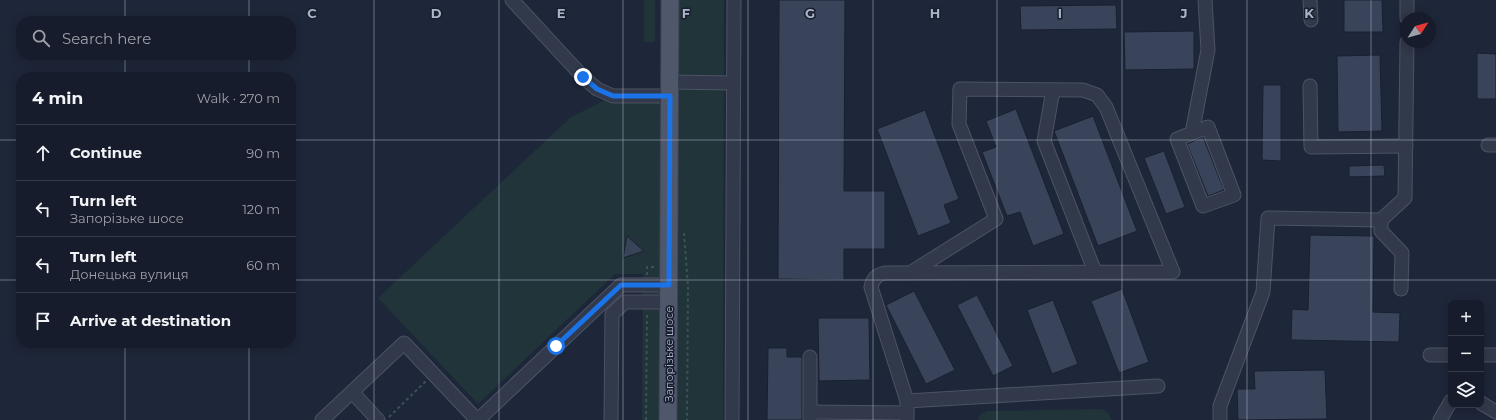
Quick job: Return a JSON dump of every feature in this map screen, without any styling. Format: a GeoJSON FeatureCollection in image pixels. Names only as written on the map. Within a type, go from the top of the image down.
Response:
{"type":"FeatureCollection","features":[{"type":"Feature","properties":{"kind":"main road","name":"Запорізьке шосе"},"geometry":{"type":"LineString","coordinates":[[668,420],[670,0]]}},
{"type":"Feature","properties":{"kind":"street"},"geometry":{"type":"LineString","coordinates":[[512,0],[583,77],[597,89],[613,96],[734,83]]}},
{"type":"Feature","properties":{"kind":"street"},"geometry":{"type":"LineString","coordinates":[[732,420],[734,0]]}},
{"type":"Feature","properties":{"kind":"street"},"geometry":{"type":"LineString","coordinates":[[1192,133],[1208,50],[1205,0]]}},
{"type":"Feature","properties":{"kind":"street"},"geometry":{"type":"LineString","coordinates":[[1310,0],[1311,20]]}},
{"type":"Feature","properties":{"kind":"street"},"geometry":{"type":"LineString","coordinates":[[1407,0],[1407,12]]}},
{"type":"Feature","properties":{"kind":"street"},"geometry":{"type":"LineString","coordinates":[[1220,420],[1220,406],[1263,292],[1268,218],[1381,220],[1405,198],[1407,48]]}},
{"type":"Feature","properties":{"kind":"street"},"geometry":{"type":"LineString","coordinates":[[1310,86],[1311,147],[1406,146]]}},
{"type":"Feature","properties":{"kind":"street"},"geometry":{"type":"LineString","coordinates":[[907,411],[871,287],[873,280],[878,275],[885,273],[910,273],[1094,272],[1172,272],[1106,107],[1097,96],[1083,90],[960,88],[959,124],[996,219],[910,273]]}},
{"type":"Feature","properties":{"kind":"street"},"geometry":{"type":"LineString","coordinates":[[1053,90],[1044,141],[1094,272]]}},
{"type":"Feature","properties":{"kind":"street"},"geometry":{"type":"LineString","coordinates":[[1208,127],[1234,194],[1203,206],[1177,139],[1192,133],[1208,127]]}},
{"type":"Feature","properties":{"kind":"street"},"geometry":{"type":"LineString","coordinates":[[1381,220],[1381,231],[1402,252],[1401,289]]}},
{"type":"Feature","properties":{"kind":"street"},"geometry":{"type":"LineString","coordinates":[[331,417],[352,392],[404,343],[478,420],[621,285],[669,294]]}},
{"type":"Feature","properties":{"kind":"street"},"geometry":{"type":"LineString","coordinates":[[612,314],[625,302],[669,294]]}},
{"type":"Feature","properties":{"kind":"street"},"geometry":{"type":"LineString","coordinates":[[601,303],[612,314],[611,420]]}},
{"type":"Feature","properties":{"kind":"street"},"geometry":{"type":"LineString","coordinates":[[1430,355],[1448,355]]}},
{"type":"Feature","properties":{"kind":"street"},"geometry":{"type":"LineString","coordinates":[[1484,355],[1496,355]]}},
{"type":"Feature","properties":{"kind":"street"},"geometry":{"type":"LineString","coordinates":[[810,357],[810,416],[907,411],[1158,386]]}},
{"type":"Feature","properties":{"kind":"street"},"geometry":{"type":"LineString","coordinates":[[352,392],[378,420]]}},
{"type":"Feature","properties":{"kind":"street"},"geometry":{"type":"LineString","coordinates":[[1484,405],[1496,412]]}},
{"type":"Feature","properties":{"kind":"street"},"geometry":{"type":"LineString","coordinates":[[1440,420],[1448,406]]}},
{"type":"Feature","properties":{"kind":"path"},"geometry":{"type":"LineString","coordinates":[[687,268],[687,420]]}},
{"type":"Feature","properties":{"kind":"path"},"geometry":{"type":"LineString","coordinates":[[646,420],[647,312]]}},
{"type":"Feature","properties":{"kind":"path"},"geometry":{"type":"LineString","coordinates":[[386,420],[434,374]]}},
{"type":"Feature","properties":{"kind":"shaded area"},"geometry":{"type":"Polygon","coordinates":[[[644,0],[655,0],[655,42],[644,42],[644,0]]]}},
{"type":"Feature","properties":{"kind":"shaded area"},"geometry":{"type":"Polygon","coordinates":[[[677,0],[724,0],[723,420],[676,420],[677,0]]]}},
{"type":"Feature","properties":{"kind":"shaded area"},"geometry":{"type":"Polygon","coordinates":[[[613,96],[661,96],[660,420],[642,420],[643,274],[615,274],[478,404],[378,298],[571,117],[613,96]]]}},
{"type":"Feature","properties":{"kind":"shaded area"},"geometry":{"type":"Polygon","coordinates":[[[1102,409],[1108,413],[1112,420],[978,420],[980,415],[987,411],[1102,409]]]}},
{"type":"Feature","properties":{"kind":"building"},"geometry":{"type":"Polygon","coordinates":[[[779,0],[845,0],[844,191],[885,191],[885,249],[844,249],[844,280],[778,279],[779,0]]]}},
{"type":"Feature","properties":{"kind":"building"},"geometry":{"type":"Polygon","coordinates":[[[1344,0],[1382,0],[1383,32],[1344,32],[1344,0]]]}},
{"type":"Feature","properties":{"kind":"building"},"geometry":{"type":"Polygon","coordinates":[[[1116,5],[1117,29],[1021,30],[1020,6],[1116,5]]]}},
{"type":"Feature","properties":{"kind":"building"},"geometry":{"type":"Polygon","coordinates":[[[1194,31],[1194,69],[1125,70],[1124,32],[1194,31]]]}},
{"type":"Feature","properties":{"kind":"building"},"geometry":{"type":"Polygon","coordinates":[[[1477,53],[1496,54],[1496,99],[1477,99],[1477,53]]]}},
{"type":"Feature","properties":{"kind":"building"},"geometry":{"type":"Polygon","coordinates":[[[1380,55],[1382,131],[1338,132],[1337,56],[1380,55]]]}},
{"type":"Feature","properties":{"kind":"building"},"geometry":{"type":"Polygon","coordinates":[[[1263,85],[1281,85],[1281,161],[1262,160],[1263,85]]]}},
{"type":"Feature","properties":{"kind":"building"},"geometry":{"type":"Polygon","coordinates":[[[1016,109],[1064,234],[1033,246],[1020,212],[1007,216],[982,152],[996,147],[986,121],[1016,109]]]}},
{"type":"Feature","properties":{"kind":"building"},"geometry":{"type":"Polygon","coordinates":[[[925,110],[959,199],[944,205],[951,223],[918,236],[877,129],[925,110]]]}},
{"type":"Feature","properties":{"kind":"building"},"geometry":{"type":"Polygon","coordinates":[[[1093,116],[1137,231],[1098,246],[1054,131],[1093,116]]]}},
{"type":"Feature","properties":{"kind":"building"},"geometry":{"type":"Polygon","coordinates":[[[1203,137],[1224,190],[1208,196],[1187,144],[1203,137]]]}},
{"type":"Feature","properties":{"kind":"building"},"geometry":{"type":"Polygon","coordinates":[[[1164,151],[1185,207],[1166,214],[1144,158],[1164,151]]]}},
{"type":"Feature","properties":{"kind":"building"},"geometry":{"type":"Polygon","coordinates":[[[1384,165],[1385,176],[1349,177],[1349,166],[1384,165]]]}},
{"type":"Feature","properties":{"kind":"building"},"geometry":{"type":"Polygon","coordinates":[[[1310,235],[1374,236],[1373,312],[1400,313],[1399,342],[1291,340],[1292,309],[1308,310],[1310,235]]]}},
{"type":"Feature","properties":{"kind":"building"},"geometry":{"type":"Polygon","coordinates":[[[627,236],[644,251],[623,258],[627,236]]]}},
{"type":"Feature","properties":{"kind":"building"},"geometry":{"type":"Polygon","coordinates":[[[1122,289],[1149,362],[1119,373],[1091,301],[1122,289]]]}},
{"type":"Feature","properties":{"kind":"building"},"geometry":{"type":"Polygon","coordinates":[[[914,291],[955,370],[926,384],[886,305],[914,291]]]}},
{"type":"Feature","properties":{"kind":"building"},"geometry":{"type":"Polygon","coordinates":[[[977,295],[1013,366],[993,376],[957,305],[977,295]]]}},
{"type":"Feature","properties":{"kind":"building"},"geometry":{"type":"Polygon","coordinates":[[[1053,300],[1078,364],[1052,374],[1027,310],[1053,300]]]}},
{"type":"Feature","properties":{"kind":"building"},"geometry":{"type":"Polygon","coordinates":[[[818,318],[869,318],[870,380],[819,381],[818,318]]]}},
{"type":"Feature","properties":{"kind":"building"},"geometry":{"type":"Polygon","coordinates":[[[768,348],[787,348],[787,357],[802,357],[802,420],[767,420],[768,348]]]}},
{"type":"Feature","properties":{"kind":"building"},"geometry":{"type":"Polygon","coordinates":[[[1325,370],[1327,419],[1238,420],[1237,389],[1255,389],[1254,371],[1325,370]]]}},
{"type":"Feature","properties":{"kind":"route"},"geometry":{"type":"LineString","coordinates":[[556,346],[621,285],[669,285],[670,96],[613,96],[597,89],[583,77]]}}]}
